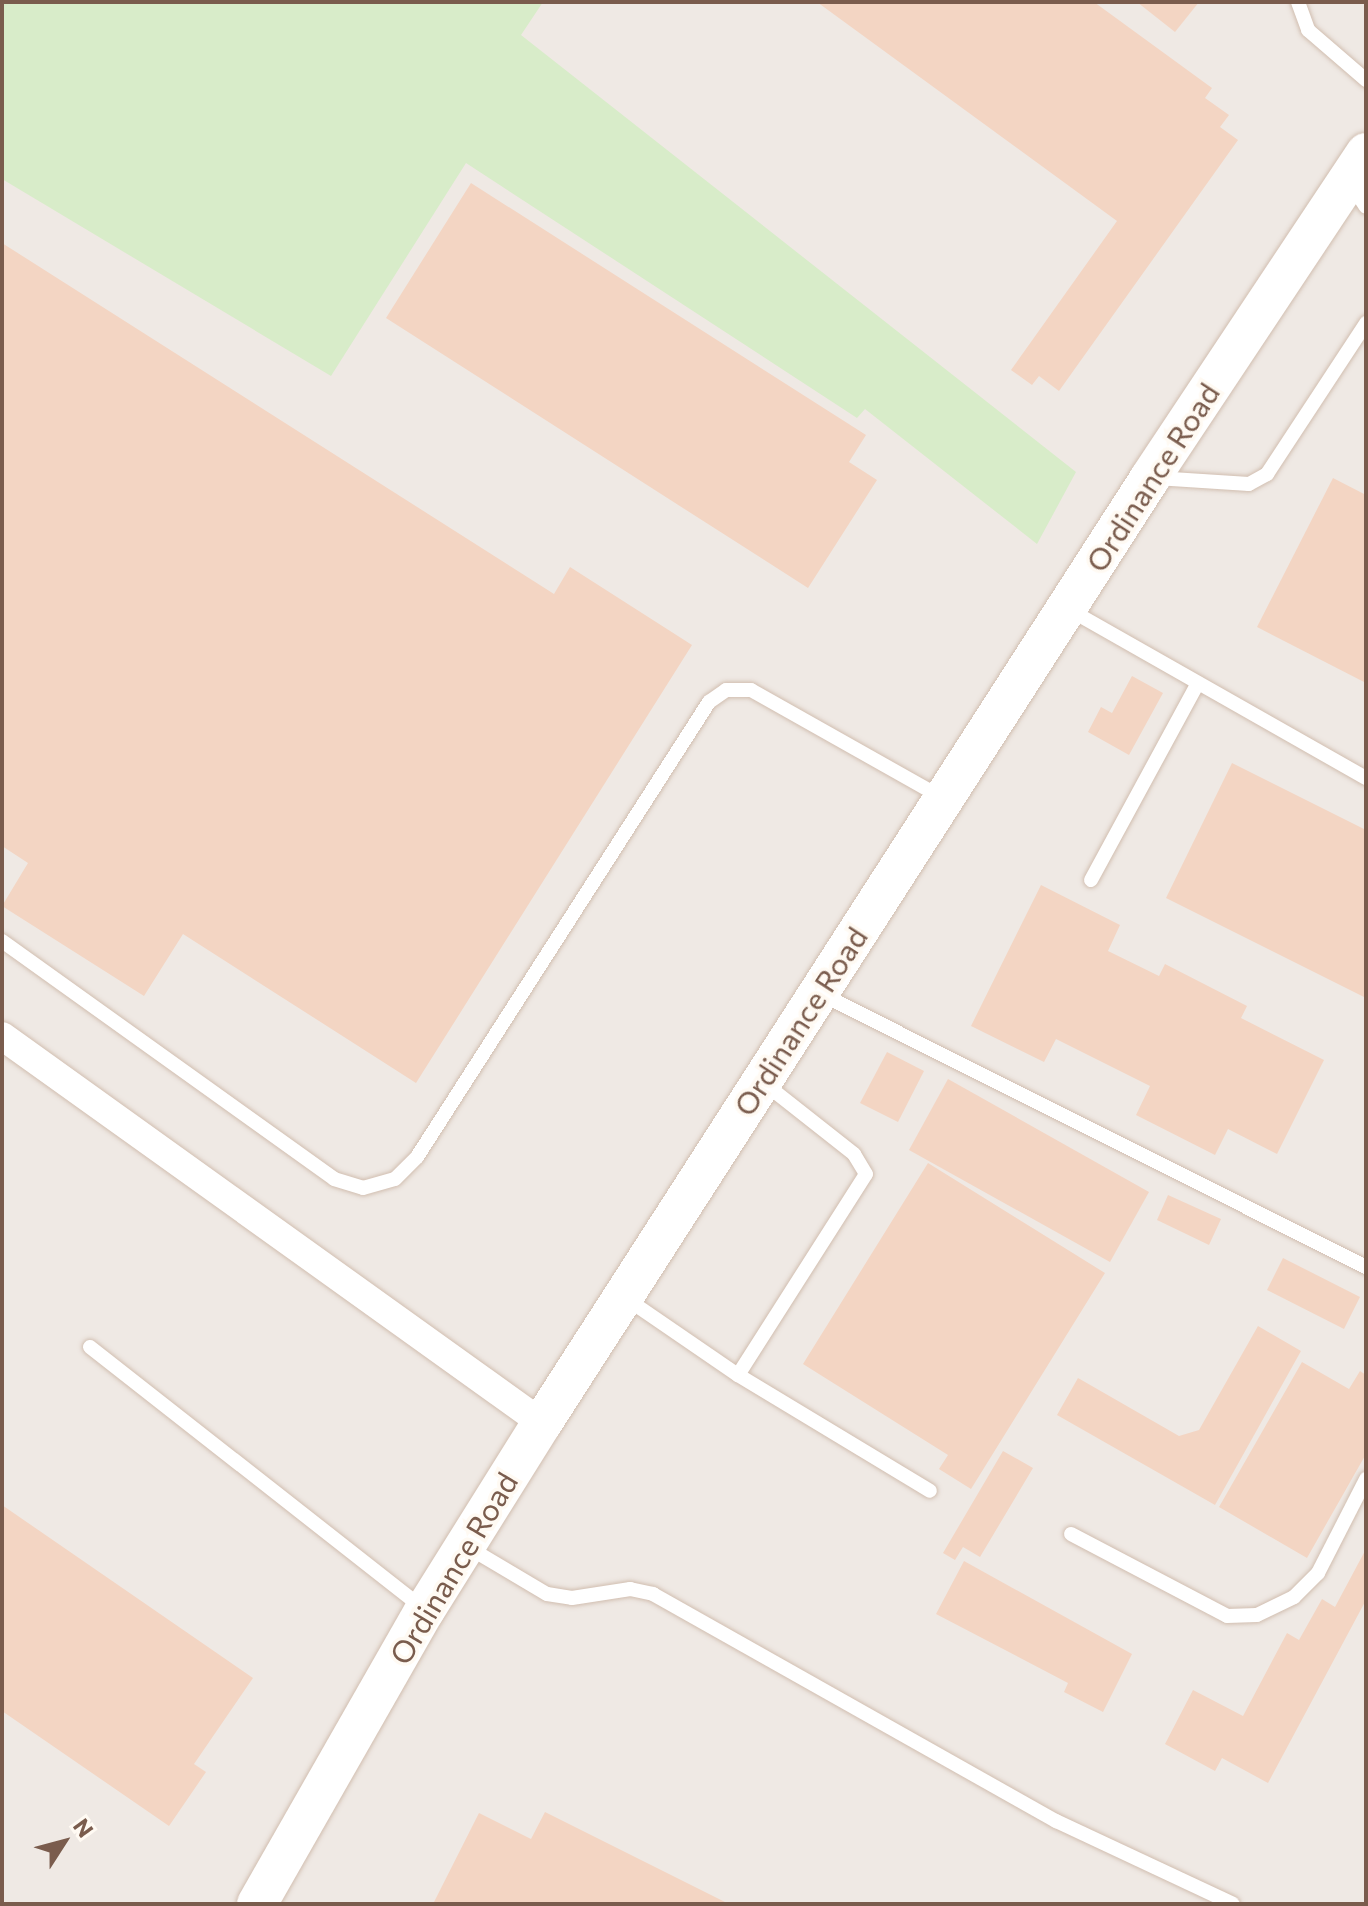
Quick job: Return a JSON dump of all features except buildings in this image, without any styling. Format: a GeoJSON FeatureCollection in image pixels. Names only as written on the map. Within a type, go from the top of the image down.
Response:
{"type":"FeatureCollection","features":[{"type":"Feature","properties":{"kind":"street","name":"Ordinance Road"},"geometry":{"type":"LineString","coordinates":[[257,1904],[425,1610],[542,1423],[1150,478],[1360,180]]}},
{"type":"Feature","properties":{"kind":"street"},"geometry":{"type":"LineString","coordinates":[[2,1036],[542,1423]]}},
{"type":"Feature","properties":{"kind":"lane"},"geometry":{"type":"LineString","coordinates":[[1298,2],[1308,30],[1366,80]]}},
{"type":"Feature","properties":{"kind":"lane"},"geometry":{"type":"LineString","coordinates":[[1150,478],[1249,484],[1267,474],[1366,323]]}},
{"type":"Feature","properties":{"kind":"lane"},"geometry":{"type":"LineString","coordinates":[[1066,608],[1366,778]]}},
{"type":"Feature","properties":{"kind":"lane"},"geometry":{"type":"LineString","coordinates":[[1091,880],[1198,683]]}},
{"type":"Feature","properties":{"kind":"lane"},"geometry":{"type":"LineString","coordinates":[[2,941],[334,1179],[363,1188],[395,1179],[417,1157],[709,702],[726,690],[751,690],[944,799]]}},
{"type":"Feature","properties":{"kind":"lane"},"geometry":{"type":"LineString","coordinates":[[819,993],[1366,1267]]}},
{"type":"Feature","properties":{"kind":"lane"},"geometry":{"type":"LineString","coordinates":[[738,1375],[866,1174],[854,1154],[762,1081]]}},
{"type":"Feature","properties":{"kind":"lane"},"geometry":{"type":"LineString","coordinates":[[623,1297],[738,1375],[930,1491]]}},
{"type":"Feature","properties":{"kind":"lane"},"geometry":{"type":"LineString","coordinates":[[90,1347],[425,1610]]}},
{"type":"Feature","properties":{"kind":"lane"},"geometry":{"type":"LineString","coordinates":[[1071,1534],[1227,1616],[1257,1615],[1294,1597],[1318,1573],[1366,1479]]}},
{"type":"Feature","properties":{"kind":"lane"},"geometry":{"type":"LineString","coordinates":[[466,1546],[547,1594],[572,1598],[630,1589],[653,1594],[1056,1821],[1233,1904]]}},
{"type":"Feature","properties":{"kind":"shaded area"},"geometry":{"type":"Polygon","coordinates":[[[2,2],[1366,2],[1366,1904],[2,1904],[2,2]]]}},
{"type":"Feature","properties":{"kind":"green space"},"geometry":{"type":"Polygon","coordinates":[[[2,2],[543,2],[521,35],[1076,472],[1037,544],[865,409],[857,418],[466,163],[331,376],[2,179],[2,2]]]}}]}
